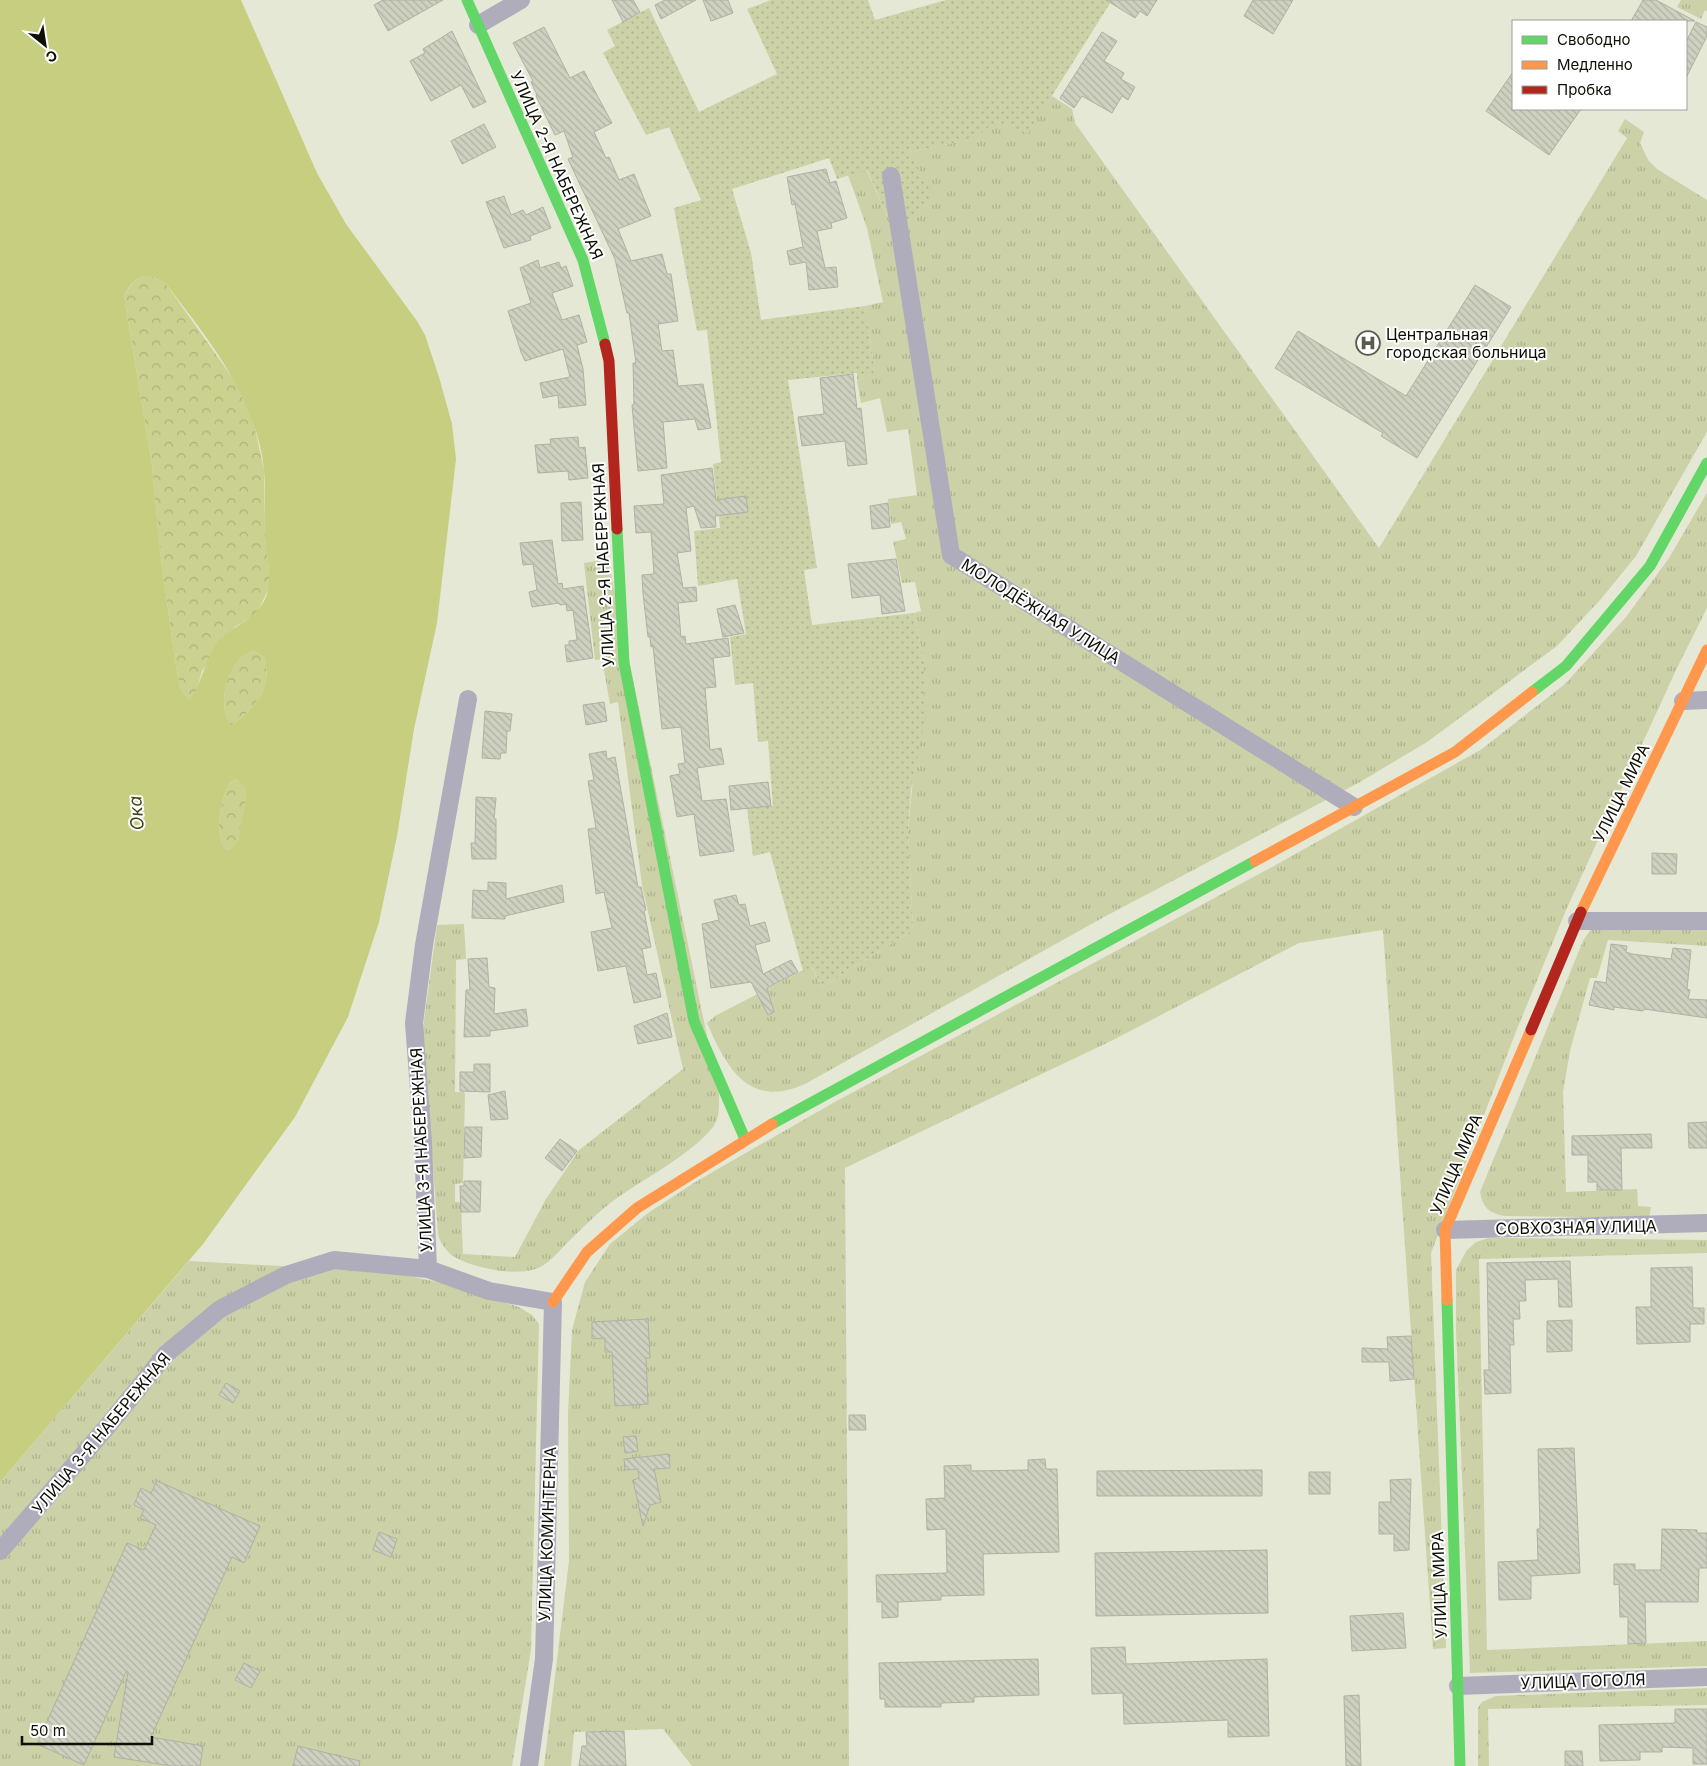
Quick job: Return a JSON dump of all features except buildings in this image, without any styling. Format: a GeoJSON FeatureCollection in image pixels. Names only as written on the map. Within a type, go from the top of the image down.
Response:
{"type":"FeatureCollection","features":[{"type":"Feature","properties":{"kind":"street","name":"УЛИЦА 2-Я НАБЕРЕЖНАЯ"},"geometry":{"type":"LineString","coordinates":[[467,0],[583,260],[609,361],[624,663],[694,1021],[745,1139]]}},
{"type":"Feature","properties":{"kind":"street"},"geometry":{"type":"LineString","coordinates":[[478,25],[521,0]]}},
{"type":"Feature","properties":{"kind":"street","name":"МОЛОДЁЖНАЯ УЛИЦА"},"geometry":{"type":"LineString","coordinates":[[891,176],[951,554],[1354,807]]}},
{"type":"Feature","properties":{"kind":"street"},"geometry":{"type":"LineString","coordinates":[[428,1268],[489,1291],[553,1302],[587,1252],[637,1208],[745,1139],[1455,752],[1566,666],[1650,566],[1707,463]]}},
{"type":"Feature","properties":{"kind":"street","name":"УЛИЦА МИРА"},"geometry":{"type":"LineString","coordinates":[[1460,1766],[1445,1230],[1577,921],[1707,650]]}},
{"type":"Feature","properties":{"kind":"street","name":"УЛИЦА 3-Я НАБЕРЕЖНАЯ"},"geometry":{"type":"LineString","coordinates":[[0,1551],[106,1428],[166,1354],[220,1309],[286,1275],[334,1260],[428,1268],[423,1143],[414,1023],[424,945],[468,699]]}},
{"type":"Feature","properties":{"kind":"street"},"geometry":{"type":"LineString","coordinates":[[1683,701],[1707,700]]}},
{"type":"Feature","properties":{"kind":"street"},"geometry":{"type":"LineString","coordinates":[[1577,921],[1707,921]]}},
{"type":"Feature","properties":{"kind":"street","name":"СОВХОЗНАЯ УЛИЦА"},"geometry":{"type":"LineString","coordinates":[[1445,1230],[1707,1224]]}},
{"type":"Feature","properties":{"kind":"street","name":"УЛИЦА КОМИНТЕРНА"},"geometry":{"type":"LineString","coordinates":[[529,1766],[544,1659],[553,1302]]}},
{"type":"Feature","properties":{"kind":"street","name":"УЛИЦА ГОГОЛЯ"},"geometry":{"type":"LineString","coordinates":[[1458,1686],[1707,1677]]}},
{"type":"Feature","properties":{"kind":"green space"},"geometry":{"type":"Polygon","coordinates":[[[771,0],[868,0],[875,20],[946,0],[1112,0],[1028,134],[996,121],[974,139],[909,152],[932,194],[914,218],[893,229],[867,170],[837,179],[829,158],[732,189],[751,253],[761,320],[865,306],[875,372],[857,381],[857,373],[788,380],[817,568],[804,570],[812,625],[914,613],[924,662],[925,719],[911,790],[908,831],[913,930],[822,987],[812,967],[803,971],[770,852],[753,856],[747,808],[773,806],[768,741],[758,742],[753,683],[735,685],[730,637],[746,634],[737,579],[698,586],[694,531],[720,528],[713,464],[721,462],[707,330],[697,331],[674,208],[701,200],[669,127],[646,135],[603,53],[615,46],[607,30],[649,8],[699,112],[777,74],[747,9],[771,0]]]}},
{"type":"Feature","properties":{"kind":"green space"},"geometry":{"type":"Polygon","coordinates":[[[1681,0],[1707,0],[1707,11],[1705,10],[1701,19],[1677,7],[1681,0]]]}},
{"type":"Feature","properties":{"kind":"green space"},"geometry":{"type":"Polygon","coordinates":[[[1052,96],[1072,109],[1075,123],[1379,548],[1627,138],[1618,131],[1625,119],[1644,132],[1640,143],[1648,160],[1657,169],[1707,200],[1707,432],[1636,556],[1601,599],[1557,646],[1427,742],[1360,782],[1104,917],[805,1084],[786,1090],[769,1091],[755,1088],[732,1069],[707,1023],[715,1016],[811,966],[822,987],[913,930],[908,831],[924,662],[914,613],[921,611],[915,582],[902,583],[893,542],[906,539],[901,522],[891,524],[888,499],[917,495],[908,429],[887,432],[880,398],[861,403],[857,381],[875,372],[865,306],[883,302],[867,228],[848,175],[866,169],[893,229],[909,152],[973,139],[996,121],[1028,133],[1052,96]]]}},
{"type":"Feature","properties":{"kind":"green space"},"geometry":{"type":"Polygon","coordinates":[[[146,276],[152,276],[166,284],[237,384],[252,415],[264,469],[265,539],[271,584],[257,613],[235,627],[202,671],[195,695],[189,700],[180,689],[175,660],[160,551],[152,465],[124,296],[135,281],[146,276]]]}},
{"type":"Feature","properties":{"kind":"green space"},"geometry":{"type":"Polygon","coordinates":[[[1707,493],[1707,608],[1676,670],[1566,910],[1515,1034],[1431,1253],[1446,1648],[1433,1649],[1383,930],[1299,943],[1113,1040],[845,1168],[849,1766],[692,1766],[663,1729],[574,1732],[571,1766],[544,1766],[569,1561],[568,1413],[572,1330],[585,1282],[610,1244],[648,1213],[697,1181],[833,1103],[1274,866],[1482,749],[1565,684],[1626,617],[1669,558],[1707,493]]]}},
{"type":"Feature","properties":{"kind":"green space"},"geometry":{"type":"Polygon","coordinates":[[[608,559],[719,1094],[718,1116],[713,1127],[703,1138],[678,1158],[609,1204],[552,1259],[538,1268],[529,1271],[495,1270],[471,1264],[453,1256],[440,1241],[438,1235],[423,1028],[437,925],[464,924],[466,959],[456,960],[455,1092],[464,1092],[465,1094],[463,1183],[455,1184],[455,1202],[461,1202],[463,1254],[515,1257],[546,1199],[579,1150],[683,1069],[642,885],[618,702],[610,704],[602,659],[595,660],[584,563],[608,559]]]}},
{"type":"Feature","properties":{"kind":"green space"},"geometry":{"type":"Polygon","coordinates":[[[254,651],[264,657],[266,677],[264,686],[256,703],[234,724],[230,724],[224,705],[227,682],[237,662],[245,655],[254,651]]]}},
{"type":"Feature","properties":{"kind":"green space"},"geometry":{"type":"Polygon","coordinates":[[[236,779],[244,787],[246,796],[238,842],[230,850],[225,849],[221,842],[219,825],[221,806],[227,789],[230,782],[236,779]]]}},
{"type":"Feature","properties":{"kind":"green space"},"geometry":{"type":"Polygon","coordinates":[[[1707,922],[1707,946],[1608,940],[1597,978],[1590,978],[1570,1051],[1563,1092],[1566,1192],[1637,1189],[1638,1206],[1651,1207],[1649,1218],[1505,1216],[1488,1209],[1483,1202],[1480,1192],[1583,941],[1593,926],[1707,922]]]}},
{"type":"Feature","properties":{"kind":"green space"},"geometry":{"type":"Polygon","coordinates":[[[1489,1238],[1707,1240],[1707,1253],[1479,1259],[1487,1650],[1707,1641],[1707,1666],[1470,1673],[1456,1329],[1456,1270],[1467,1250],[1476,1242],[1489,1238]]]}},
{"type":"Feature","properties":{"kind":"green space"},"geometry":{"type":"Polygon","coordinates":[[[189,1261],[390,1272],[442,1283],[519,1307],[532,1315],[539,1324],[531,1650],[512,1766],[0,1766],[0,1482],[189,1261]]]}},
{"type":"Feature","properties":{"kind":"green space"},"geometry":{"type":"Polygon","coordinates":[[[1707,1688],[1707,1705],[1488,1709],[1489,1766],[1478,1766],[1478,1708],[1482,1702],[1496,1696],[1707,1688]]]}},
{"type":"Feature","properties":{"kind":"water","name":"Ока"},"geometry":{"type":"Polygon","coordinates":[[[0,0],[241,0],[317,173],[346,224],[417,321],[425,335],[439,377],[452,424],[456,459],[437,623],[414,729],[397,836],[379,922],[348,1017],[295,1117],[203,1244],[0,1482],[0,0]],[[146,276],[132,283],[124,296],[152,465],[160,551],[175,660],[180,689],[189,700],[217,643],[254,614],[264,601],[267,593],[269,570],[265,538],[264,469],[259,443],[251,418],[228,370],[214,348],[166,284],[152,276],[146,276]],[[254,651],[245,655],[231,671],[227,682],[224,705],[230,724],[234,724],[256,703],[261,695],[266,677],[264,657],[254,651]],[[236,779],[230,782],[221,806],[219,833],[225,849],[230,850],[238,841],[246,796],[244,787],[236,779]]]}},
{"type":"Feature","properties":{"kind":"traffic: fast"},"geometry":{"type":"LineString","coordinates":[[467,0],[583,260],[605,344]]}},
{"type":"Feature","properties":{"kind":"traffic: fast"},"geometry":{"type":"LineString","coordinates":[[1532,692],[1566,666],[1650,566],[1707,463]]}},
{"type":"Feature","properties":{"kind":"traffic: fast"},"geometry":{"type":"LineString","coordinates":[[617,529],[624,663],[694,1021],[745,1139]]}},
{"type":"Feature","properties":{"kind":"traffic: fast"},"geometry":{"type":"LineString","coordinates":[[772,1124],[1255,861]]}},
{"type":"Feature","properties":{"kind":"traffic: fast"},"geometry":{"type":"LineString","coordinates":[[1447,1300],[1460,1766]]}},
{"type":"Feature","properties":{"kind":"traffic: slow"},"geometry":{"type":"LineString","coordinates":[[1581,912],[1707,650]]}},
{"type":"Feature","properties":{"kind":"traffic: slow"},"geometry":{"type":"LineString","coordinates":[[1255,861],[1455,752],[1532,692]]}},
{"type":"Feature","properties":{"kind":"traffic: slow"},"geometry":{"type":"LineString","coordinates":[[1447,1300],[1445,1230],[1531,1030]]}},
{"type":"Feature","properties":{"kind":"traffic: slow"},"geometry":{"type":"LineString","coordinates":[[553,1302],[587,1252],[637,1208],[772,1124]]}},
{"type":"Feature","properties":{"kind":"traffic: jam"},"geometry":{"type":"LineString","coordinates":[[605,344],[609,361],[617,529]]}},
{"type":"Feature","properties":{"kind":"traffic: jam"},"geometry":{"type":"LineString","coordinates":[[1531,1030],[1581,912]]}},
{"type":"Feature","properties":{"kind":"place","name":"Центральная городская больница"},"geometry":{"type":"Point","coordinates":[1368,343]}}]}
